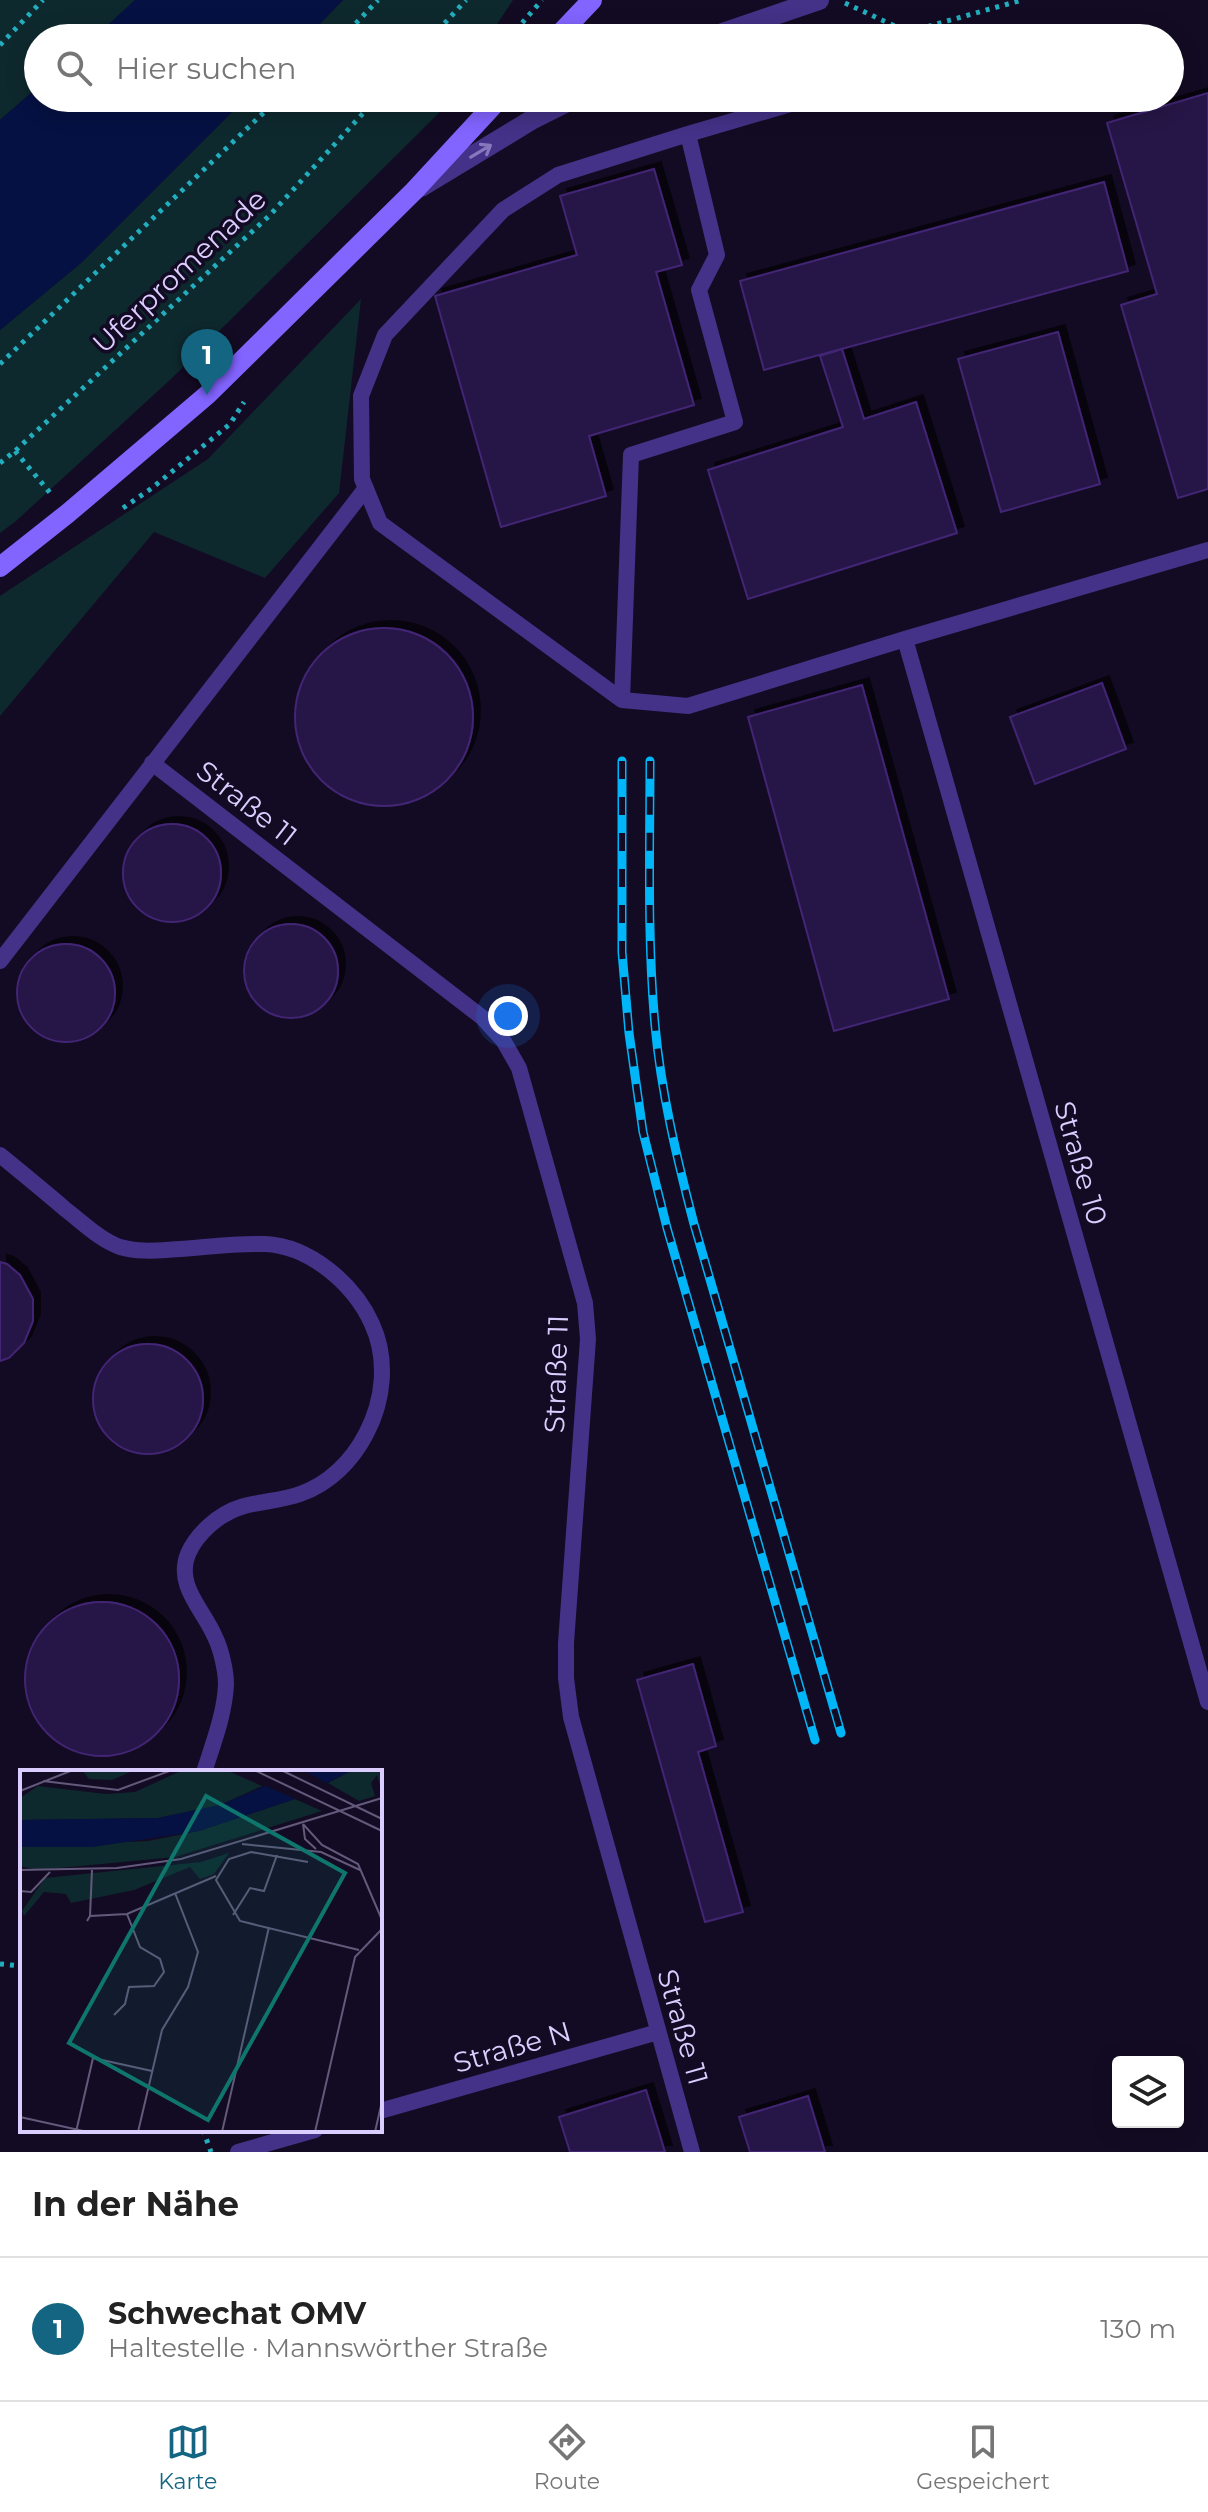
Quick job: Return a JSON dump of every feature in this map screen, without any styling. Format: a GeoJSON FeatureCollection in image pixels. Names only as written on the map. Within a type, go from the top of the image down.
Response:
{"type":"FeatureCollection","features":[{"type":"Feature","properties":{"kind":"main road"},"geometry":{"type":"LineString","coordinates":[[569,24],[592,0]]}},
{"type":"Feature","properties":{"kind":"main road"},"geometry":{"type":"LineString","coordinates":[[0,567],[207,395],[414,191],[487,112]]}},
{"type":"Feature","properties":{"kind":"street"},"geometry":{"type":"LineString","coordinates":[[755,24],[825,3]]}},
{"type":"Feature","properties":{"kind":"street"},"geometry":{"type":"LineString","coordinates":[[414,191],[547,112]]}},
{"type":"Feature","properties":{"kind":"lane"},"geometry":{"type":"LineString","coordinates":[[763,112],[558,175],[503,210],[385,335],[361,396],[362,479],[380,523],[622,700],[688,706],[1208,550]]}},
{"type":"Feature","properties":{"kind":"lane"},"geometry":{"type":"LineString","coordinates":[[622,700],[631,455],[735,422],[699,290],[717,255],[688,134]]}},
{"type":"Feature","properties":{"kind":"lane"},"geometry":{"type":"LineString","coordinates":[[0,961],[366,488]]}},
{"type":"Feature","properties":{"kind":"lane","name":"Straße 10"},"geometry":{"type":"LineString","coordinates":[[905,639],[1208,1702]]}},
{"type":"Feature","properties":{"kind":"lane","name":"Straße 11"},"geometry":{"type":"LineString","coordinates":[[152,763],[483,1018],[503,1040],[519,1068],[585,1303],[588,1339],[566,1643],[571,1717],[692,2152]]}},
{"type":"Feature","properties":{"kind":"lane"},"geometry":{"type":"LineString","coordinates":[[0,1155],[92,1231],[117,1246],[139,1251],[267,1244],[296,1251],[340,1280],[365,1309],[382,1350],[383,1376],[373,1419],[353,1455],[335,1474],[301,1494],[241,1507],[227,1514],[201,1533],[187,1555],[184,1575],[190,1592],[216,1637],[226,1682],[221,1714],[205,1770]]}},
{"type":"Feature","properties":{"kind":"lane","name":"Straße N"},"geometry":{"type":"LineString","coordinates":[[382,2110],[658,2032]]}},
{"type":"Feature","properties":{"kind":"lane"},"geometry":{"type":"LineString","coordinates":[[238,2152],[308,2132]]}},
{"type":"Feature","properties":{"kind":"path"},"geometry":{"type":"LineString","coordinates":[[0,45],[43,0]]}},
{"type":"Feature","properties":{"kind":"path"},"geometry":{"type":"LineString","coordinates":[[355,24],[378,0]]}},
{"type":"Feature","properties":{"kind":"path"},"geometry":{"type":"LineString","coordinates":[[444,24],[466,0]]}},
{"type":"Feature","properties":{"kind":"path"},"geometry":{"type":"LineString","coordinates":[[521,24],[542,0]]}},
{"type":"Feature","properties":{"kind":"path"},"geometry":{"type":"LineString","coordinates":[[936,24],[1022,0]]}},
{"type":"Feature","properties":{"kind":"path"},"geometry":{"type":"LineString","coordinates":[[825,3],[845,3],[891,24]]}},
{"type":"Feature","properties":{"kind":"path"},"geometry":{"type":"LineString","coordinates":[[0,364],[264,112]]}},
{"type":"Feature","properties":{"kind":"path","name":"Uferpromenade"},"geometry":{"type":"LineString","coordinates":[[0,463],[270,215],[364,112]]}},
{"type":"Feature","properties":{"kind":"path"},"geometry":{"type":"LineString","coordinates":[[15,451],[67,514]]}},
{"type":"Feature","properties":{"kind":"path"},"geometry":{"type":"LineString","coordinates":[[0,1964],[20,1966]]}},
{"type":"Feature","properties":{"kind":"path"},"geometry":{"type":"LineString","coordinates":[[204,2132],[211,2152]]}},
{"type":"Feature","properties":{"kind":"green space"},"geometry":{"type":"Polygon","coordinates":[[[0,0],[135,0],[109,24],[24,24],[24,99],[0,120],[0,0]]]}},
{"type":"Feature","properties":{"kind":"green space"},"geometry":{"type":"Polygon","coordinates":[[[343,0],[513,0],[497,24],[320,24],[343,0]]]}},
{"type":"Feature","properties":{"kind":"green space"},"geometry":{"type":"Polygon","coordinates":[[[232,112],[440,112],[171,379],[0,533],[0,330],[81,263],[232,112]]]}},
{"type":"Feature","properties":{"kind":"green space"},"geometry":{"type":"Polygon","coordinates":[[[361,299],[339,493],[265,578],[154,532],[0,716],[0,596],[208,459],[361,299]]]}},
{"type":"Feature","properties":{"kind":"shaded area"},"geometry":{"type":"Polygon","coordinates":[[[135,0],[343,0],[320,24],[109,24],[135,0]]]}},
{"type":"Feature","properties":{"kind":"shaded area"},"geometry":{"type":"Polygon","coordinates":[[[24,99],[24,112],[232,112],[81,263],[0,330],[0,120],[24,99]]]}},
{"type":"Feature","properties":{"kind":"building"},"geometry":{"type":"Polygon","coordinates":[[[1208,93],[1208,489],[1178,498],[1121,305],[1157,294],[1107,123],[1144,112],[1184,112],[1184,100],[1208,93]]]}},
{"type":"Feature","properties":{"kind":"building"},"geometry":{"type":"Polygon","coordinates":[[[654,169],[682,265],[656,272],[694,405],[589,436],[606,496],[501,527],[435,296],[577,255],[560,196],[654,169]]]}},
{"type":"Feature","properties":{"kind":"building"},"geometry":{"type":"Polygon","coordinates":[[[1104,182],[1128,271],[764,370],[740,281],[1104,182]]]}},
{"type":"Feature","properties":{"kind":"building"},"geometry":{"type":"Polygon","coordinates":[[[1058,332],[1100,484],[1001,512],[958,359],[1058,332]]]}},
{"type":"Feature","properties":{"kind":"building"},"geometry":{"type":"Polygon","coordinates":[[[842,349],[864,419],[916,402],[957,533],[748,599],[708,470],[843,427],[820,356],[842,349]]]}},
{"type":"Feature","properties":{"kind":"building"},"geometry":{"type":"Polygon","coordinates":[[[384,628],[418,635],[447,654],[466,683],[473,717],[466,751],[447,780],[418,799],[384,806],[350,799],[321,780],[302,751],[295,717],[302,683],[321,654],[350,635],[384,628]]]}},
{"type":"Feature","properties":{"kind":"building"},"geometry":{"type":"Polygon","coordinates":[[[1102,683],[1126,749],[1035,784],[1010,717],[1102,683]]]}},
{"type":"Feature","properties":{"kind":"building"},"geometry":{"type":"Polygon","coordinates":[[[862,685],[949,999],[834,1031],[748,717],[862,685]]]}},
{"type":"Feature","properties":{"kind":"building"},"geometry":{"type":"Polygon","coordinates":[[[172,824],[191,828],[207,838],[217,854],[221,873],[217,892],[207,908],[191,918],[172,922],[153,918],[137,908],[127,892],[123,873],[127,854],[137,838],[153,828],[172,824]]]}},
{"type":"Feature","properties":{"kind":"building"},"geometry":{"type":"Polygon","coordinates":[[[291,924],[309,928],[324,938],[334,953],[338,971],[334,989],[324,1004],[309,1014],[291,1018],[273,1014],[258,1004],[248,989],[244,971],[248,953],[258,938],[273,928],[291,924]]]}},
{"type":"Feature","properties":{"kind":"building"},"geometry":{"type":"Polygon","coordinates":[[[66,944],[93,952],[107,966],[115,993],[107,1020],[93,1034],[66,1042],[39,1034],[25,1020],[17,993],[25,966],[39,952],[66,944]]]}},
{"type":"Feature","properties":{"kind":"building"},"geometry":{"type":"Polygon","coordinates":[[[0,1262],[20,1275],[33,1299],[33,1321],[24,1343],[9,1358],[0,1361],[0,1262]]]}},
{"type":"Feature","properties":{"kind":"building"},"geometry":{"type":"Polygon","coordinates":[[[148,1344],[169,1349],[187,1360],[198,1378],[203,1399],[198,1420],[187,1438],[169,1449],[148,1454],[127,1449],[109,1438],[98,1420],[93,1399],[98,1378],[109,1360],[127,1349],[148,1344]]]}},
{"type":"Feature","properties":{"kind":"building"},"geometry":{"type":"Polygon","coordinates":[[[102,1602],[132,1607],[157,1624],[174,1649],[179,1679],[174,1709],[157,1734],[132,1751],[102,1756],[72,1751],[47,1734],[30,1709],[25,1679],[30,1649],[47,1624],[72,1607],[102,1602]]]}},
{"type":"Feature","properties":{"kind":"building"},"geometry":{"type":"Polygon","coordinates":[[[693,1664],[716,1746],[698,1752],[743,1912],[705,1922],[637,1680],[693,1664]]]}},
{"type":"Feature","properties":{"kind":"building"},"geometry":{"type":"Polygon","coordinates":[[[646,2090],[665,2152],[570,2152],[559,2117],[646,2090]]]}},
{"type":"Feature","properties":{"kind":"building"},"geometry":{"type":"Polygon","coordinates":[[[808,2096],[825,2152],[750,2152],[739,2117],[808,2096]]]}},
{"type":"Feature","properties":{"kind":"railway"},"geometry":{"type":"LineString","coordinates":[[622,761],[622,952],[629,1033],[643,1132],[667,1228],[815,1740]]}},
{"type":"Feature","properties":{"kind":"railway"},"geometry":{"type":"LineString","coordinates":[[650,761],[652,992],[670,1125],[694,1224],[841,1733]]}},
{"type":"Feature","properties":{"kind":"place","name":"Schwechat OMV"},"geometry":{"type":"Point","coordinates":[207,395]}}]}
